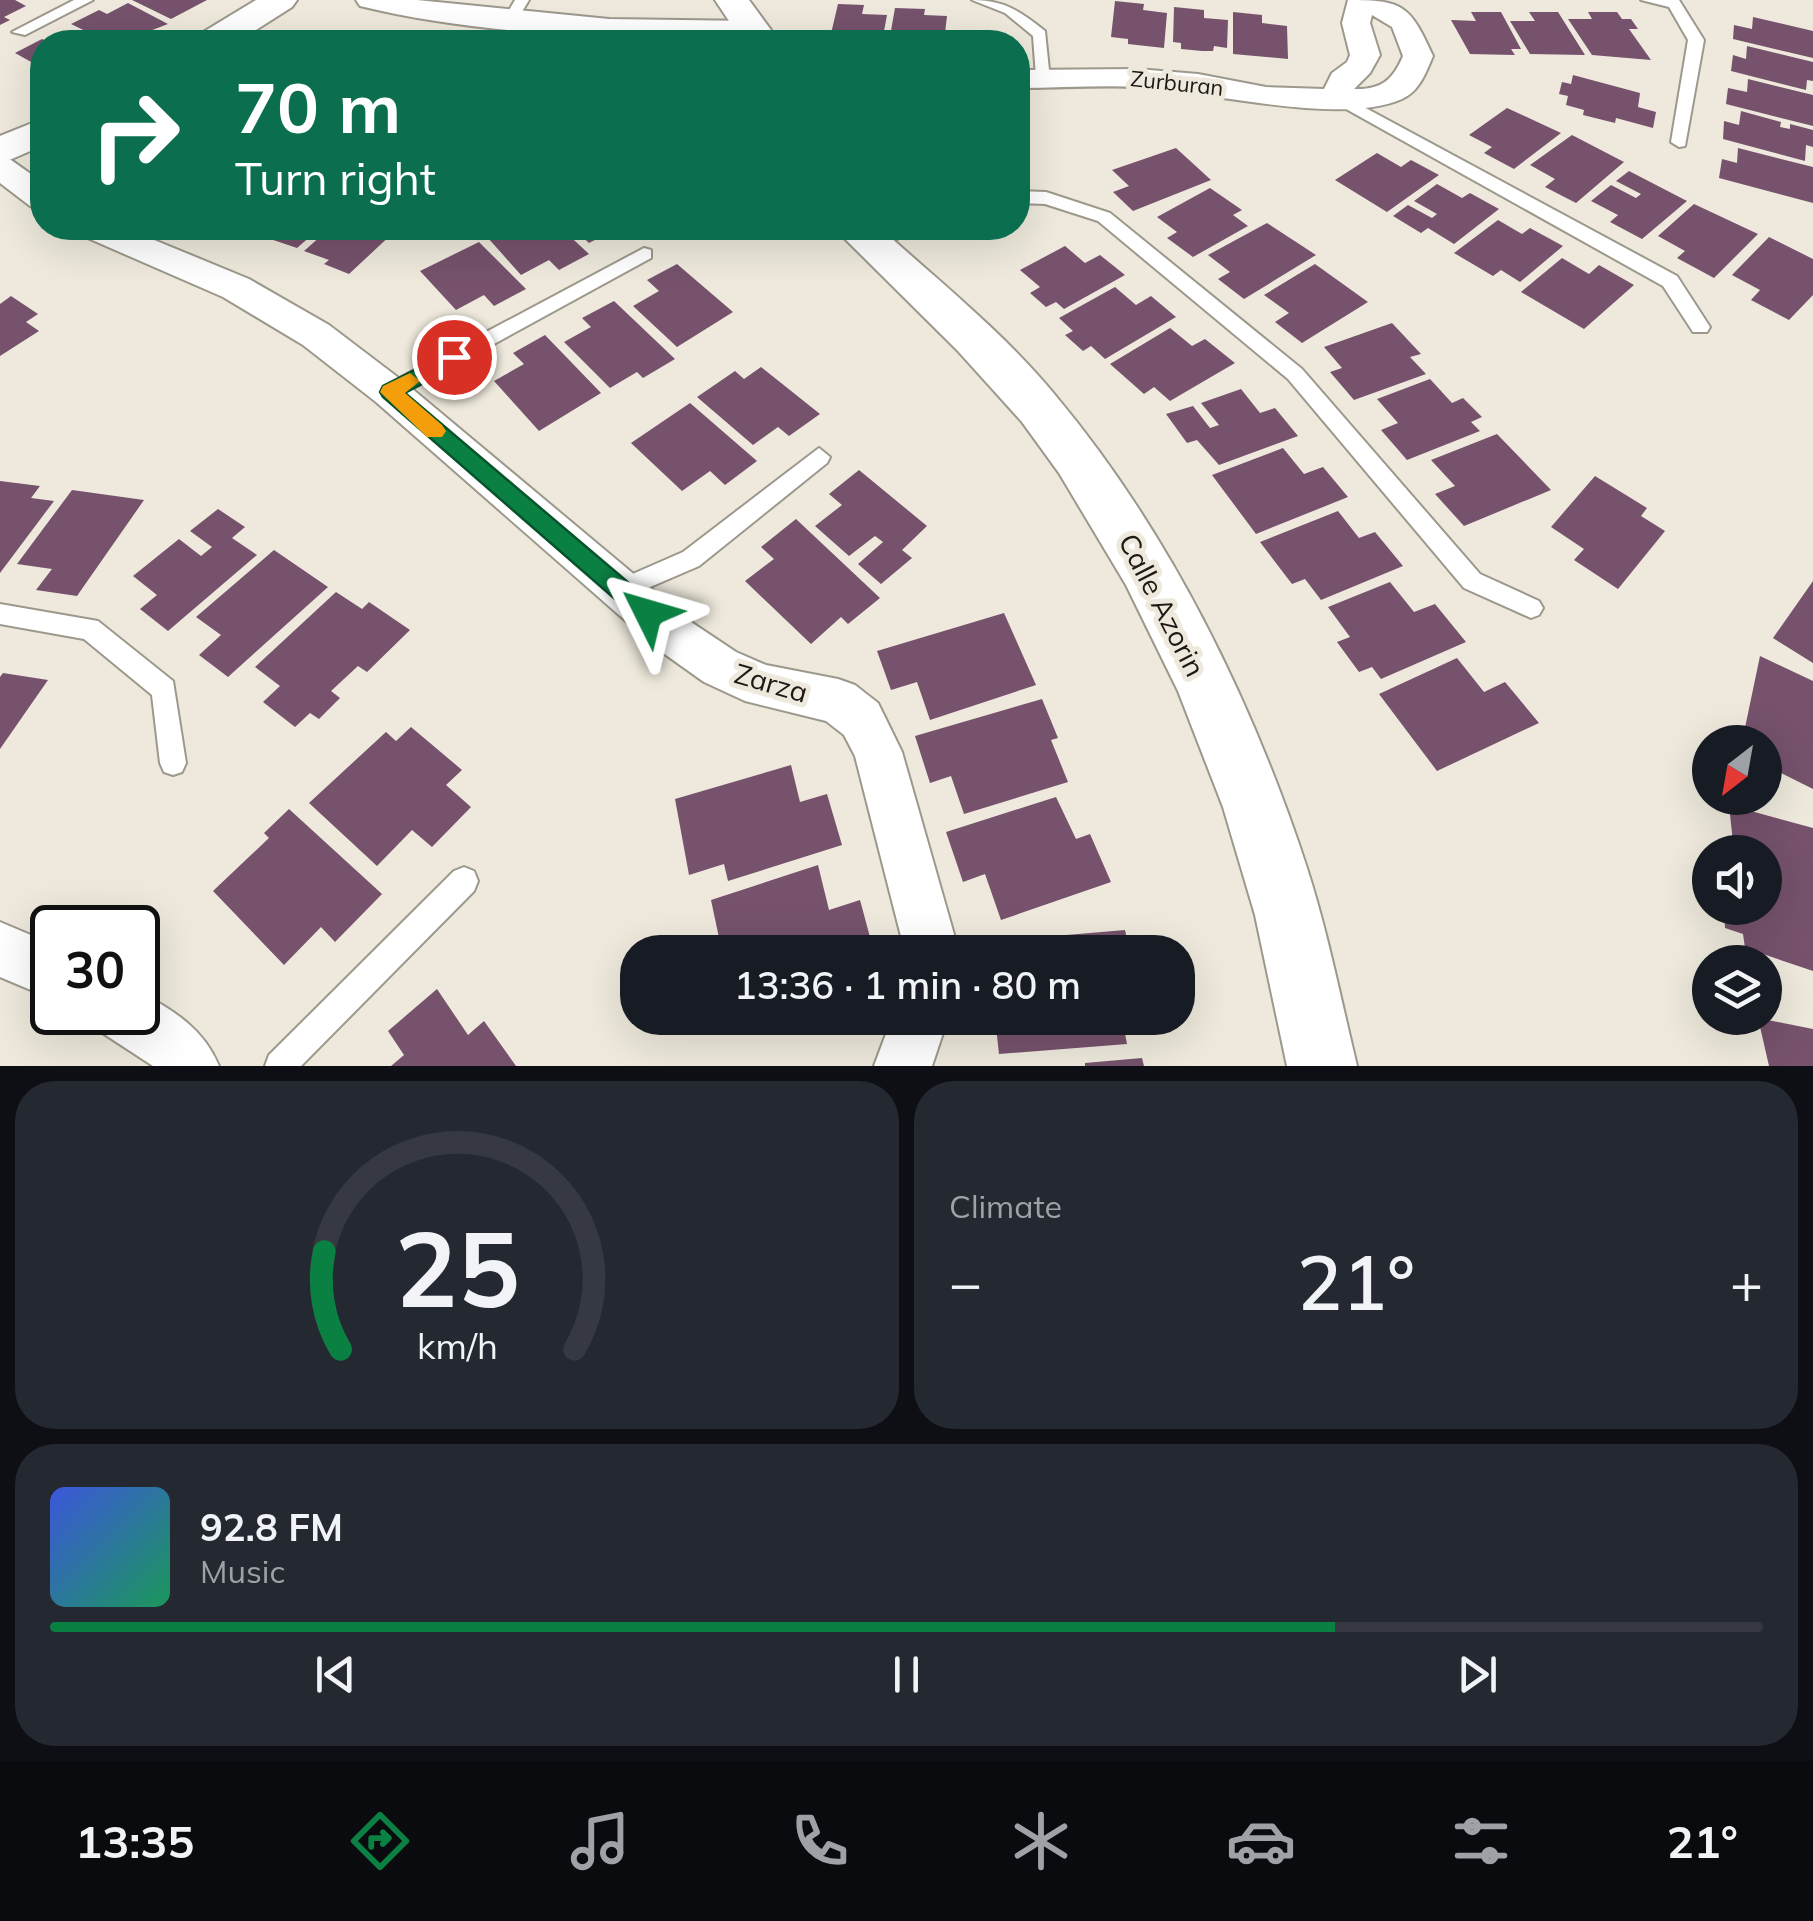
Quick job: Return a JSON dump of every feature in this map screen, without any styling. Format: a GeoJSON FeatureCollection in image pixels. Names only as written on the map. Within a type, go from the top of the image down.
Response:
{"type":"FeatureCollection","features":[{"type":"Feature","properties":{"kind":"street"},"geometry":{"type":"LineString","coordinates":[[232,30],[280,0]]}},
{"type":"Feature","properties":{"kind":"street"},"geometry":{"type":"LineString","coordinates":[[370,0],[515,11],[624,30],[758,24]]}},
{"type":"Feature","properties":{"kind":"street"},"geometry":{"type":"LineString","coordinates":[[732,0],[758,24]]}},
{"type":"Feature","properties":{"kind":"street","name":"Zurburan"},"geometry":{"type":"LineString","coordinates":[[1031,78],[1198,82],[1266,96],[1368,98],[1394,92],[1409,78],[1418,56],[1404,23],[1366,0],[1356,22],[1365,55],[1360,67],[1343,79],[1336,97]]}},
{"type":"Feature","properties":{"kind":"street"},"geometry":{"type":"LineString","coordinates":[[0,152],[30,137]]}},
{"type":"Feature","properties":{"kind":"street"},"geometry":{"type":"LineString","coordinates":[[0,167],[30,189]]}},
{"type":"Feature","properties":{"kind":"street","name":"Zarza"},"geometry":{"type":"LineString","coordinates":[[123,240],[236,288],[316,335],[390,392],[620,590],[720,667],[762,686],[838,701],[861,719],[878,752],[927,935]]}},
{"type":"Feature","properties":{"kind":"street","name":"Calle Azorin"},"geometry":{"type":"LineString","coordinates":[[886,240],[1038,408],[1120,522],[1214,710],[1274,867],[1322,1066]]}},
{"type":"Feature","properties":{"kind":"street"},"geometry":{"type":"LineString","coordinates":[[0,948],[30,962]]}},
{"type":"Feature","properties":{"kind":"street"},"geometry":{"type":"LineString","coordinates":[[158,1035],[171,1043],[190,1066]]}},
{"type":"Feature","properties":{"kind":"street"},"geometry":{"type":"LineString","coordinates":[[903,1066],[914,1035]]}},
{"type":"Feature","properties":{"kind":"lane"},"geometry":{"type":"LineString","coordinates":[[20,32],[86,0]]}},
{"type":"Feature","properties":{"kind":"lane"},"geometry":{"type":"LineString","coordinates":[[979,0],[1010,10],[1040,34],[1031,78]]}},
{"type":"Feature","properties":{"kind":"lane"},"geometry":{"type":"LineString","coordinates":[[1648,0],[1674,3],[1696,40],[1680,142]]}},
{"type":"Feature","properties":{"kind":"lane"},"geometry":{"type":"LineString","coordinates":[[1336,97],[1670,281],[1700,327]]}},
{"type":"Feature","properties":{"kind":"lane"},"geometry":{"type":"LineString","coordinates":[[1030,197],[1046,198],[1104,218],[1295,374],[1472,581],[1531,608]]}},
{"type":"Feature","properties":{"kind":"lane"},"geometry":{"type":"LineString","coordinates":[[390,392],[644,254]]}},
{"type":"Feature","properties":{"kind":"lane"},"geometry":{"type":"LineString","coordinates":[[620,590],[691,558],[820,457]]}},
{"type":"Feature","properties":{"kind":"lane"},"geometry":{"type":"LineString","coordinates":[[0,614],[90,629],[164,689],[173,764]]}},
{"type":"Feature","properties":{"kind":"lane"},"geometry":{"type":"LineString","coordinates":[[280,1066],[464,881]]}},
{"type":"Feature","properties":{"kind":"building"},"geometry":{"type":"Polygon","coordinates":[[[0,0],[15,0],[26,6],[4,17],[10,20],[0,25],[0,0]]]}},
{"type":"Feature","properties":{"kind":"building"},"geometry":{"type":"Polygon","coordinates":[[[132,0],[207,0],[171,19],[132,0]]]}},
{"type":"Feature","properties":{"kind":"building"},"geometry":{"type":"Polygon","coordinates":[[[1115,1],[1144,4],[1143,10],[1167,13],[1164,48],[1128,44],[1128,39],[1111,37],[1115,1]]]}},
{"type":"Feature","properties":{"kind":"building"},"geometry":{"type":"Polygon","coordinates":[[[128,3],[168,24],[152,30],[83,30],[71,24],[99,10],[107,14],[128,3]]]}},
{"type":"Feature","properties":{"kind":"building"},"geometry":{"type":"Polygon","coordinates":[[[838,4],[864,5],[862,14],[887,15],[884,30],[832,30],[838,4]]]}},
{"type":"Feature","properties":{"kind":"building"},"geometry":{"type":"Polygon","coordinates":[[[1174,7],[1204,10],[1204,18],[1228,20],[1227,48],[1181,49],[1181,43],[1173,42],[1174,7]]]}},
{"type":"Feature","properties":{"kind":"building"},"geometry":{"type":"Polygon","coordinates":[[[895,8],[925,9],[924,15],[947,16],[945,30],[891,30],[895,8]]]}},
{"type":"Feature","properties":{"kind":"building"},"geometry":{"type":"Polygon","coordinates":[[[1233,12],[1262,15],[1262,23],[1287,26],[1288,59],[1233,54],[1233,12]]]}},
{"type":"Feature","properties":{"kind":"building"},"geometry":{"type":"Polygon","coordinates":[[[1471,12],[1501,12],[1521,49],[1511,49],[1515,55],[1470,54],[1451,20],[1476,21],[1471,12]]]}},
{"type":"Feature","properties":{"kind":"building"},"geometry":{"type":"Polygon","coordinates":[[[1529,12],[1558,12],[1585,55],[1530,54],[1510,21],[1535,21],[1529,12]]]}},
{"type":"Feature","properties":{"kind":"building"},"geometry":{"type":"Polygon","coordinates":[[[1588,12],[1617,12],[1622,19],[1631,19],[1638,29],[1629,29],[1651,60],[1592,55],[1568,19],[1592,19],[1588,12]]]}},
{"type":"Feature","properties":{"kind":"building"},"geometry":{"type":"Polygon","coordinates":[[[1753,17],[1813,31],[1813,58],[1733,39],[1734,25],[1752,29],[1753,17]]]}},
{"type":"Feature","properties":{"kind":"building"},"geometry":{"type":"Polygon","coordinates":[[[30,45],[30,61],[15,53],[30,45]]]}},
{"type":"Feature","properties":{"kind":"building"},"geometry":{"type":"Polygon","coordinates":[[[1747,46],[1813,62],[1813,81],[1807,80],[1806,90],[1731,71],[1733,55],[1746,59],[1747,46]]]}},
{"type":"Feature","properties":{"kind":"building"},"geometry":{"type":"Polygon","coordinates":[[[1573,75],[1640,93],[1638,107],[1656,112],[1653,128],[1616,118],[1615,123],[1583,115],[1584,110],[1566,105],[1568,96],[1559,94],[1562,82],[1571,84],[1573,75]]]}},
{"type":"Feature","properties":{"kind":"building"},"geometry":{"type":"Polygon","coordinates":[[[1748,79],[1813,95],[1813,126],[1726,104],[1728,88],[1747,92],[1748,79]]]}},
{"type":"Feature","properties":{"kind":"building"},"geometry":{"type":"Polygon","coordinates":[[[1507,108],[1561,133],[1514,169],[1484,153],[1492,147],[1469,135],[1507,108]]]}},
{"type":"Feature","properties":{"kind":"building"},"geometry":{"type":"Polygon","coordinates":[[[1741,111],[1781,122],[1780,127],[1790,129],[1790,124],[1813,130],[1813,147],[1806,145],[1805,161],[1723,139],[1724,121],[1739,125],[1741,111]]]}},
{"type":"Feature","properties":{"kind":"building"},"geometry":{"type":"Polygon","coordinates":[[[1572,135],[1624,162],[1576,203],[1545,187],[1555,179],[1530,165],[1572,135]]]}},
{"type":"Feature","properties":{"kind":"building"},"geometry":{"type":"Polygon","coordinates":[[[1176,148],[1211,180],[1133,211],[1113,192],[1129,186],[1112,170],[1176,148]]]}},
{"type":"Feature","properties":{"kind":"building"},"geometry":{"type":"Polygon","coordinates":[[[1738,148],[1813,167],[1813,203],[1719,178],[1722,159],[1737,163],[1738,148]]]}},
{"type":"Feature","properties":{"kind":"building"},"geometry":{"type":"Polygon","coordinates":[[[1377,153],[1401,167],[1411,160],[1439,175],[1387,212],[1335,180],[1377,153]]]}},
{"type":"Feature","properties":{"kind":"building"},"geometry":{"type":"Polygon","coordinates":[[[1629,171],[1687,201],[1642,239],[1610,222],[1618,215],[1591,201],[1611,185],[1636,198],[1641,194],[1616,181],[1629,171]]]}},
{"type":"Feature","properties":{"kind":"building"},"geometry":{"type":"Polygon","coordinates":[[[1437,184],[1462,198],[1470,193],[1499,209],[1454,244],[1428,228],[1421,233],[1393,216],[1408,205],[1432,218],[1437,214],[1414,201],[1437,184]]]}},
{"type":"Feature","properties":{"kind":"building"},"geometry":{"type":"Polygon","coordinates":[[[1210,188],[1242,210],[1233,215],[1248,226],[1193,257],[1167,238],[1177,232],[1157,217],[1210,188]]]}},
{"type":"Feature","properties":{"kind":"building"},"geometry":{"type":"Polygon","coordinates":[[[1694,204],[1758,234],[1714,278],[1677,258],[1685,251],[1658,236],[1694,204]]]}},
{"type":"Feature","properties":{"kind":"building"},"geometry":{"type":"Polygon","coordinates":[[[1498,220],[1522,234],[1530,228],[1563,246],[1520,282],[1501,270],[1493,276],[1454,253],[1498,220]]]}},
{"type":"Feature","properties":{"kind":"building"},"geometry":{"type":"Polygon","coordinates":[[[1267,223],[1316,255],[1244,299],[1218,279],[1230,272],[1208,255],[1267,223]]]}},
{"type":"Feature","properties":{"kind":"building"},"geometry":{"type":"Polygon","coordinates":[[[1769,237],[1813,259],[1813,295],[1789,320],[1751,300],[1760,290],[1732,275],[1769,237]]]}},
{"type":"Feature","properties":{"kind":"building"},"geometry":{"type":"Polygon","coordinates":[[[273,240],[306,240],[297,248],[273,240]]]}},
{"type":"Feature","properties":{"kind":"building"},"geometry":{"type":"Polygon","coordinates":[[[316,240],[385,240],[349,274],[324,264],[329,260],[304,251],[316,240]]]}},
{"type":"Feature","properties":{"kind":"building"},"geometry":{"type":"Polygon","coordinates":[[[490,240],[574,240],[589,254],[559,270],[549,260],[521,275],[490,240]]]}},
{"type":"Feature","properties":{"kind":"building"},"geometry":{"type":"Polygon","coordinates":[[[479,242],[526,289],[494,306],[484,295],[456,310],[420,271],[479,242]]]}},
{"type":"Feature","properties":{"kind":"building"},"geometry":{"type":"Polygon","coordinates":[[[1065,246],[1085,263],[1100,255],[1125,275],[1064,309],[1056,302],[1046,307],[1030,293],[1040,287],[1020,270],[1065,246]]]}},
{"type":"Feature","properties":{"kind":"building"},"geometry":{"type":"Polygon","coordinates":[[[1562,258],[1589,274],[1599,265],[1634,285],[1584,329],[1521,292],[1562,258]]]}},
{"type":"Feature","properties":{"kind":"building"},"geometry":{"type":"Polygon","coordinates":[[[677,264],[733,312],[677,347],[633,306],[659,291],[647,280],[677,264]]]}},
{"type":"Feature","properties":{"kind":"building"},"geometry":{"type":"Polygon","coordinates":[[[1315,264],[1368,302],[1302,343],[1275,322],[1289,313],[1264,295],[1315,264]]]}},
{"type":"Feature","properties":{"kind":"building"},"geometry":{"type":"Polygon","coordinates":[[[1115,287],[1136,305],[1151,296],[1176,317],[1105,359],[1091,346],[1083,351],[1065,335],[1073,331],[1059,318],[1115,287]]]}},
{"type":"Feature","properties":{"kind":"building"},"geometry":{"type":"Polygon","coordinates":[[[11,296],[38,314],[26,322],[39,331],[0,356],[0,304],[11,296]]]}},
{"type":"Feature","properties":{"kind":"building"},"geometry":{"type":"Polygon","coordinates":[[[614,301],[675,359],[643,378],[637,372],[610,388],[564,342],[591,327],[582,318],[614,301]]]}},
{"type":"Feature","properties":{"kind":"building"},"geometry":{"type":"Polygon","coordinates":[[[1392,323],[1421,354],[1410,357],[1426,374],[1354,400],[1330,372],[1342,368],[1324,347],[1392,323]]]}},
{"type":"Feature","properties":{"kind":"building"},"geometry":{"type":"Polygon","coordinates":[[[1170,328],[1192,346],[1205,339],[1235,363],[1170,401],[1154,387],[1144,394],[1110,364],[1170,328]]]}},
{"type":"Feature","properties":{"kind":"building"},"geometry":{"type":"Polygon","coordinates":[[[545,335],[601,393],[539,431],[494,381],[524,364],[513,353],[545,335]]]}},
{"type":"Feature","properties":{"kind":"building"},"geometry":{"type":"Polygon","coordinates":[[[761,367],[820,414],[789,436],[778,427],[753,445],[697,397],[735,371],[744,379],[761,367]]]}},
{"type":"Feature","properties":{"kind":"building"},"geometry":{"type":"Polygon","coordinates":[[[1430,379],[1452,403],[1463,398],[1482,417],[1471,422],[1480,431],[1407,460],[1381,430],[1398,423],[1377,399],[1430,379]]]}},
{"type":"Feature","properties":{"kind":"building"},"geometry":{"type":"Polygon","coordinates":[[[1241,389],[1260,413],[1275,408],[1298,436],[1219,465],[1197,440],[1187,443],[1166,414],[1193,406],[1210,428],[1219,425],[1201,403],[1241,389]]]}},
{"type":"Feature","properties":{"kind":"building"},"geometry":{"type":"Polygon","coordinates":[[[690,403],[757,461],[725,485],[710,471],[682,491],[631,443],[690,403]]]}},
{"type":"Feature","properties":{"kind":"building"},"geometry":{"type":"Polygon","coordinates":[[[1497,434],[1551,490],[1464,526],[1435,494],[1455,486],[1431,460],[1497,434]]]}},
{"type":"Feature","properties":{"kind":"building"},"geometry":{"type":"Polygon","coordinates":[[[1283,448],[1304,474],[1323,467],[1348,497],[1256,534],[1212,475],[1283,448]]]}},
{"type":"Feature","properties":{"kind":"building"},"geometry":{"type":"Polygon","coordinates":[[[859,470],[927,526],[902,550],[912,558],[881,584],[858,564],[883,542],[875,536],[849,556],[815,526],[842,505],[829,494],[859,470]]]}},
{"type":"Feature","properties":{"kind":"building"},"geometry":{"type":"Polygon","coordinates":[[[1595,476],[1647,508],[1641,516],[1665,531],[1618,589],[1574,560],[1584,549],[1551,527],[1595,476]]]}},
{"type":"Feature","properties":{"kind":"building"},"geometry":{"type":"Polygon","coordinates":[[[0,481],[40,486],[31,498],[54,501],[0,573],[0,481]]]}},
{"type":"Feature","properties":{"kind":"building"},"geometry":{"type":"Polygon","coordinates":[[[72,490],[144,500],[77,596],[36,590],[52,569],[17,564],[72,490]]]}},
{"type":"Feature","properties":{"kind":"building"},"geometry":{"type":"Polygon","coordinates":[[[218,509],[245,527],[232,538],[257,555],[168,631],[140,609],[157,595],[133,576],[179,539],[201,556],[212,547],[190,531],[218,509]]]}},
{"type":"Feature","properties":{"kind":"building"},"geometry":{"type":"Polygon","coordinates":[[[1338,511],[1359,538],[1375,532],[1403,566],[1321,600],[1305,579],[1292,584],[1260,542],[1338,511]]]}},
{"type":"Feature","properties":{"kind":"building"},"geometry":{"type":"Polygon","coordinates":[[[796,519],[880,598],[848,624],[841,617],[811,644],[745,581],[774,559],[761,547],[796,519]]]}},
{"type":"Feature","properties":{"kind":"building"},"geometry":{"type":"Polygon","coordinates":[[[274,550],[328,587],[228,677],[199,655],[221,635],[196,617],[274,550]]]}},
{"type":"Feature","properties":{"kind":"building"},"geometry":{"type":"Polygon","coordinates":[[[1813,581],[1813,663],[1773,638],[1813,581]]]}},
{"type":"Feature","properties":{"kind":"building"},"geometry":{"type":"Polygon","coordinates":[[[1390,582],[1414,612],[1435,604],[1466,642],[1381,679],[1372,667],[1359,672],[1337,642],[1350,637],[1328,607],[1390,582]]]}},
{"type":"Feature","properties":{"kind":"building"},"geometry":{"type":"Polygon","coordinates":[[[336,592],[362,609],[369,602],[410,630],[367,672],[358,666],[331,691],[340,698],[319,719],[310,713],[295,727],[263,702],[280,686],[255,667],[336,592]]]}},
{"type":"Feature","properties":{"kind":"building"},"geometry":{"type":"Polygon","coordinates":[[[1004,613],[1036,685],[930,720],[917,682],[891,690],[877,651],[1004,613]]]}},
{"type":"Feature","properties":{"kind":"building"},"geometry":{"type":"Polygon","coordinates":[[[1760,656],[1813,681],[1813,789],[1782,774],[1782,725],[1746,725],[1760,656]]]}},
{"type":"Feature","properties":{"kind":"building"},"geometry":{"type":"Polygon","coordinates":[[[1457,658],[1484,692],[1505,682],[1539,723],[1437,771],[1379,694],[1457,658]]]}},
{"type":"Feature","properties":{"kind":"building"},"geometry":{"type":"Polygon","coordinates":[[[3,673],[48,680],[0,749],[0,677],[3,673]]]}},
{"type":"Feature","properties":{"kind":"building"},"geometry":{"type":"Polygon","coordinates":[[[1042,699],[1058,738],[1051,740],[1068,782],[964,814],[951,776],[930,783],[915,736],[1042,699]]]}},
{"type":"Feature","properties":{"kind":"building"},"geometry":{"type":"Polygon","coordinates":[[[411,727],[462,770],[446,785],[471,807],[432,847],[412,830],[377,866],[309,803],[386,732],[396,741],[411,727]]]}},
{"type":"Feature","properties":{"kind":"building"},"geometry":{"type":"Polygon","coordinates":[[[791,765],[800,802],[827,794],[842,845],[728,881],[724,864],[689,875],[675,799],[791,765]]]}},
{"type":"Feature","properties":{"kind":"building"},"geometry":{"type":"Polygon","coordinates":[[[1056,797],[1076,839],[1090,834],[1111,882],[1001,920],[985,874],[963,882],[946,832],[1056,797]]]}},
{"type":"Feature","properties":{"kind":"building"},"geometry":{"type":"Polygon","coordinates":[[[289,809],[382,894],[335,942],[321,927],[284,965],[213,891],[269,838],[264,833],[289,809]]]}},
{"type":"Feature","properties":{"kind":"building"},"geometry":{"type":"Polygon","coordinates":[[[1730,815],[1766,815],[1813,828],[1813,971],[1782,961],[1782,945],[1745,945],[1743,934],[1725,928],[1725,925],[1782,925],[1782,835],[1732,835],[1730,815]]]}},
{"type":"Feature","properties":{"kind":"building"},"geometry":{"type":"Polygon","coordinates":[[[818,865],[829,910],[860,900],[869,935],[718,935],[711,900],[818,865]]]}},
{"type":"Feature","properties":{"kind":"building"},"geometry":{"type":"Polygon","coordinates":[[[1125,930],[1126,935],[1066,935],[1125,930]]]}},
{"type":"Feature","properties":{"kind":"building"},"geometry":{"type":"Polygon","coordinates":[[[437,989],[468,1035],[484,1021],[516,1066],[391,1066],[404,1055],[388,1031],[437,989]]]}},
{"type":"Feature","properties":{"kind":"building"},"geometry":{"type":"Polygon","coordinates":[[[1782,1023],[1813,1029],[1813,1066],[1769,1066],[1762,1035],[1782,1035],[1782,1023]]]}},
{"type":"Feature","properties":{"kind":"building"},"geometry":{"type":"Polygon","coordinates":[[[997,1035],[1125,1035],[1127,1044],[999,1054],[997,1035]]]}},
{"type":"Feature","properties":{"kind":"building"},"geometry":{"type":"Polygon","coordinates":[[[1142,1058],[1144,1066],[1085,1066],[1085,1063],[1142,1058]]]}},
{"type":"Feature","properties":{"kind":"slow traffic"},"geometry":{"type":"LineString","coordinates":[[410,381],[390,392],[435,431]]}},
{"type":"Feature","properties":{"kind":"route"},"geometry":{"type":"LineString","coordinates":[[454,357],[390,392],[648,613]]}}]}
